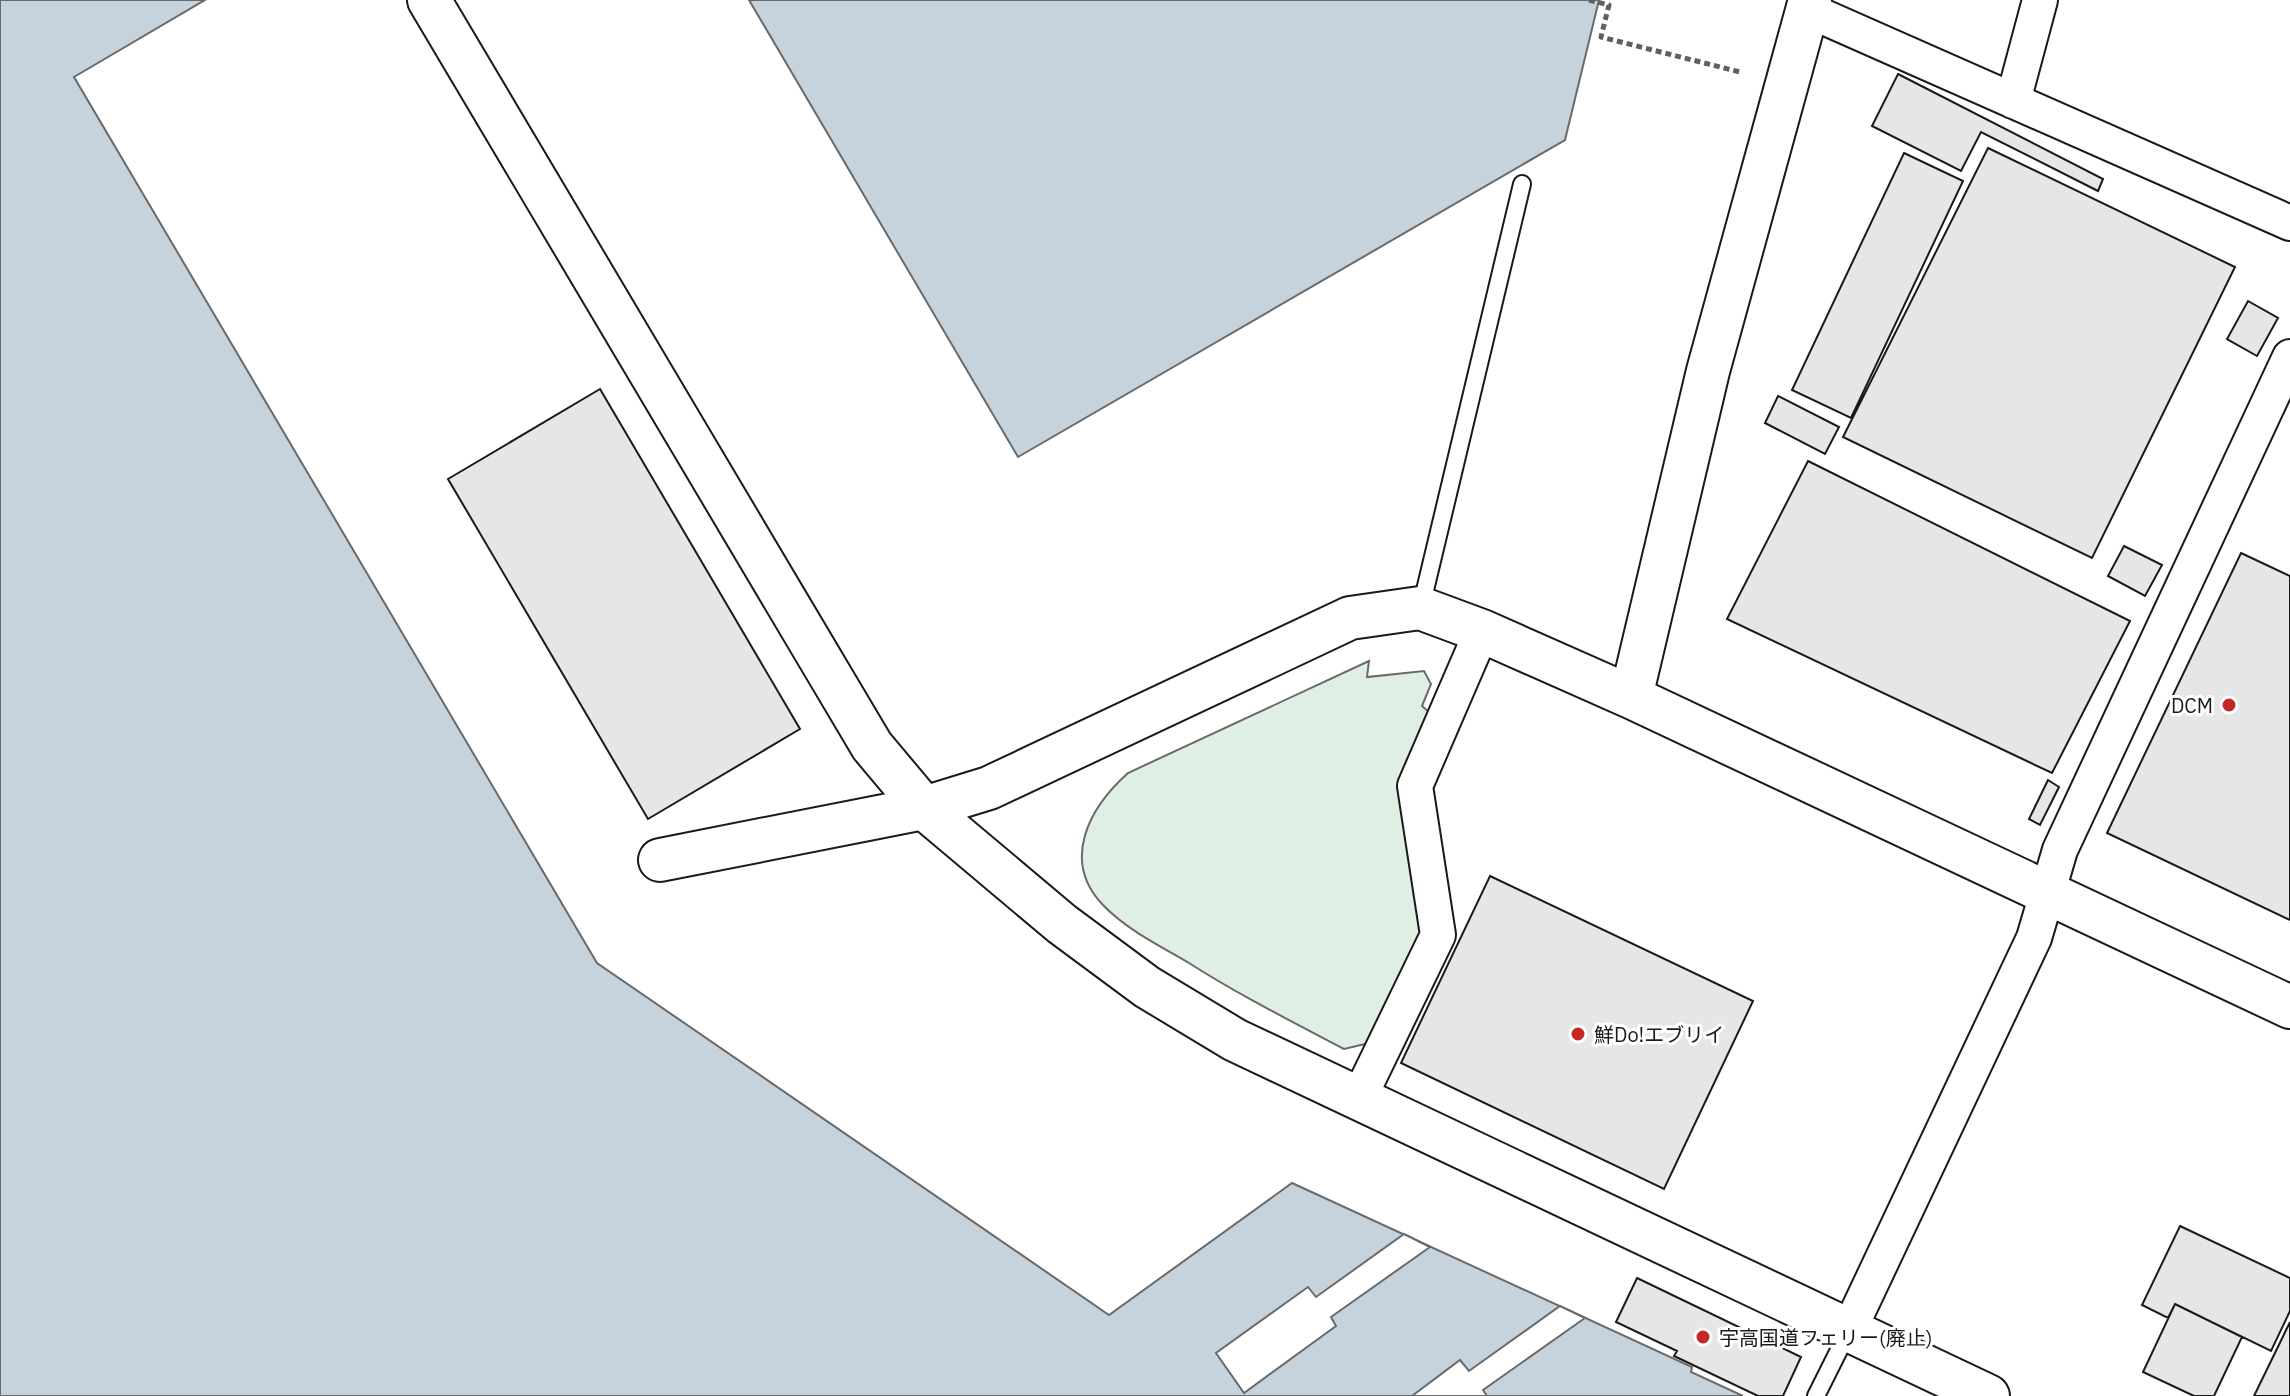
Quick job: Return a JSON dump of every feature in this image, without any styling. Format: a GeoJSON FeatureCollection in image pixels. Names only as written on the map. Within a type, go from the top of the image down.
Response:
{"type":"FeatureCollection","features":[{"type":"Feature","properties":{"kind":"street"},"geometry":{"type":"LineString","coordinates":[[429,0],[872,746],[924,808],[1062,924],[1147,987],[1235,1040],[1988,1396]]}},
{"type":"Feature","properties":{"kind":"street"},"geometry":{"type":"LineString","coordinates":[[2013,101],[2040,0]]}},
{"type":"Feature","properties":{"kind":"street"},"geometry":{"type":"LineString","coordinates":[[1631,697],[1708,371],[1809,5],[2013,101],[2290,223]]}},
{"type":"Feature","properties":{"kind":"street"},"geometry":{"type":"LineString","coordinates":[[1849,1330],[2034,938],[2060,850],[2290,357]]}},
{"type":"Feature","properties":{"kind":"street"},"geometry":{"type":"LineString","coordinates":[[660,860],[924,808],[989,788],[1350,618],[1420,608],[1482,631],[1631,697],[2290,1007]]}},
{"type":"Feature","properties":{"kind":"street"},"geometry":{"type":"LineString","coordinates":[[1358,1100],[1438,935],[1415,786],[1482,631]]}},
{"type":"Feature","properties":{"kind":"lane"},"geometry":{"type":"LineString","coordinates":[[1420,608],[1522,184]]}},
{"type":"Feature","properties":{"kind":"lane"},"geometry":{"type":"LineString","coordinates":[[1816,1396],[1849,1330]]}},
{"type":"Feature","properties":{"kind":"path"},"geometry":{"type":"LineString","coordinates":[[1589,0],[1609,5],[1601,37],[1740,72]]}},
{"type":"Feature","properties":{"kind":"green space"},"geometry":{"type":"Polygon","coordinates":[[[1369,661],[1367,677],[1424,671],[1431,684],[1422,706],[1430,713],[1398,781],[1422,934],[1375,1033],[1365,1044],[1344,1049],[1265,1008],[1122,922],[1090,888],[1083,870],[1082,852],[1092,818],[1128,773],[1369,661]]]}},
{"type":"Feature","properties":{"kind":"shaded area"},"geometry":{"type":"Polygon","coordinates":[[[0,0],[205,0],[74,77],[597,963],[1109,1315],[1292,1183],[1692,1367],[1691,1372],[1743,1396],[0,1396],[0,0]]]}},
{"type":"Feature","properties":{"kind":"shaded area"},"geometry":{"type":"Polygon","coordinates":[[[749,0],[1599,0],[1565,140],[1018,457],[749,0]]]}},
{"type":"Feature","properties":{"kind":"pier"},"geometry":{"type":"Polygon","coordinates":[[[1404,1234],[1430,1247],[1331,1317],[1336,1326],[1244,1393],[1216,1353],[1308,1287],[1316,1297],[1404,1234]]]}},
{"type":"Feature","properties":{"kind":"pier"},"geometry":{"type":"Polygon","coordinates":[[[1560,1306],[1585,1318],[1483,1390],[1487,1396],[1412,1396],[1460,1360],[1469,1371],[1560,1306]]]}},
{"type":"Feature","properties":{"kind":"building"},"geometry":{"type":"Polygon","coordinates":[[[1898,74],[2103,179],[2098,191],[1981,132],[1961,171],[1872,126],[1898,74]]]}},
{"type":"Feature","properties":{"kind":"building"},"geometry":{"type":"Polygon","coordinates":[[[1988,148],[2235,267],[2092,558],[1843,437],[1988,148]]]}},
{"type":"Feature","properties":{"kind":"building"},"geometry":{"type":"Polygon","coordinates":[[[1904,153],[1963,181],[1851,418],[1792,390],[1904,153]]]}},
{"type":"Feature","properties":{"kind":"building"},"geometry":{"type":"Polygon","coordinates":[[[2248,301],[2278,318],[2257,356],[2227,339],[2248,301]]]}},
{"type":"Feature","properties":{"kind":"building"},"geometry":{"type":"Polygon","coordinates":[[[600,389],[800,729],[648,819],[448,479],[600,389]]]}},
{"type":"Feature","properties":{"kind":"building"},"geometry":{"type":"Polygon","coordinates":[[[1778,396],[1839,427],[1825,454],[1765,423],[1778,396]]]}},
{"type":"Feature","properties":{"kind":"building"},"geometry":{"type":"Polygon","coordinates":[[[1808,461],[2130,621],[2052,773],[1727,619],[1808,461]]]}},
{"type":"Feature","properties":{"kind":"building"},"geometry":{"type":"Polygon","coordinates":[[[2124,546],[2162,565],[2145,596],[2108,576],[2124,546]]]}},
{"type":"Feature","properties":{"kind":"building","name":"DCM"},"geometry":{"type":"Polygon","coordinates":[[[2241,553],[2290,576],[2290,920],[2107,833],[2241,553]]]}},
{"type":"Feature","properties":{"kind":"building"},"geometry":{"type":"Polygon","coordinates":[[[2048,780],[2059,787],[2040,825],[2029,819],[2048,780]]]}},
{"type":"Feature","properties":{"kind":"building"},"geometry":{"type":"Polygon","coordinates":[[[1490,876],[1753,1001],[1664,1189],[1401,1063],[1490,876]]]}},
{"type":"Feature","properties":{"kind":"building"},"geometry":{"type":"Polygon","coordinates":[[[2180,1226],[2290,1278],[2290,1311],[2271,1351],[2175,1304],[2168,1318],[2142,1305],[2180,1226]]]}},
{"type":"Feature","properties":{"kind":"building","name":"宇高国道フェリー(廃止)"},"geometry":{"type":"Polygon","coordinates":[[[1637,1278],[1801,1357],[1783,1396],[1758,1396],[1674,1356],[1677,1351],[1616,1322],[1637,1278]]]}},
{"type":"Feature","properties":{"kind":"building"},"geometry":{"type":"Polygon","coordinates":[[[2175,1304],[2242,1337],[2214,1396],[2194,1396],[2143,1372],[2175,1304]]]}},
{"type":"Feature","properties":{"kind":"building"},"geometry":{"type":"Polygon","coordinates":[[[2290,1322],[2290,1396],[2254,1396],[2290,1322]]]}},
{"type":"Feature","properties":{"kind":"place","name":"DCM"},"geometry":{"type":"Point","coordinates":[2229,705]}},
{"type":"Feature","properties":{"kind":"place","name":"鮮Do!エブリイ"},"geometry":{"type":"Point","coordinates":[1578,1034]}},
{"type":"Feature","properties":{"kind":"place","name":"宇高国道フェリー(廃止)"},"geometry":{"type":"Point","coordinates":[1703,1337]}}]}
